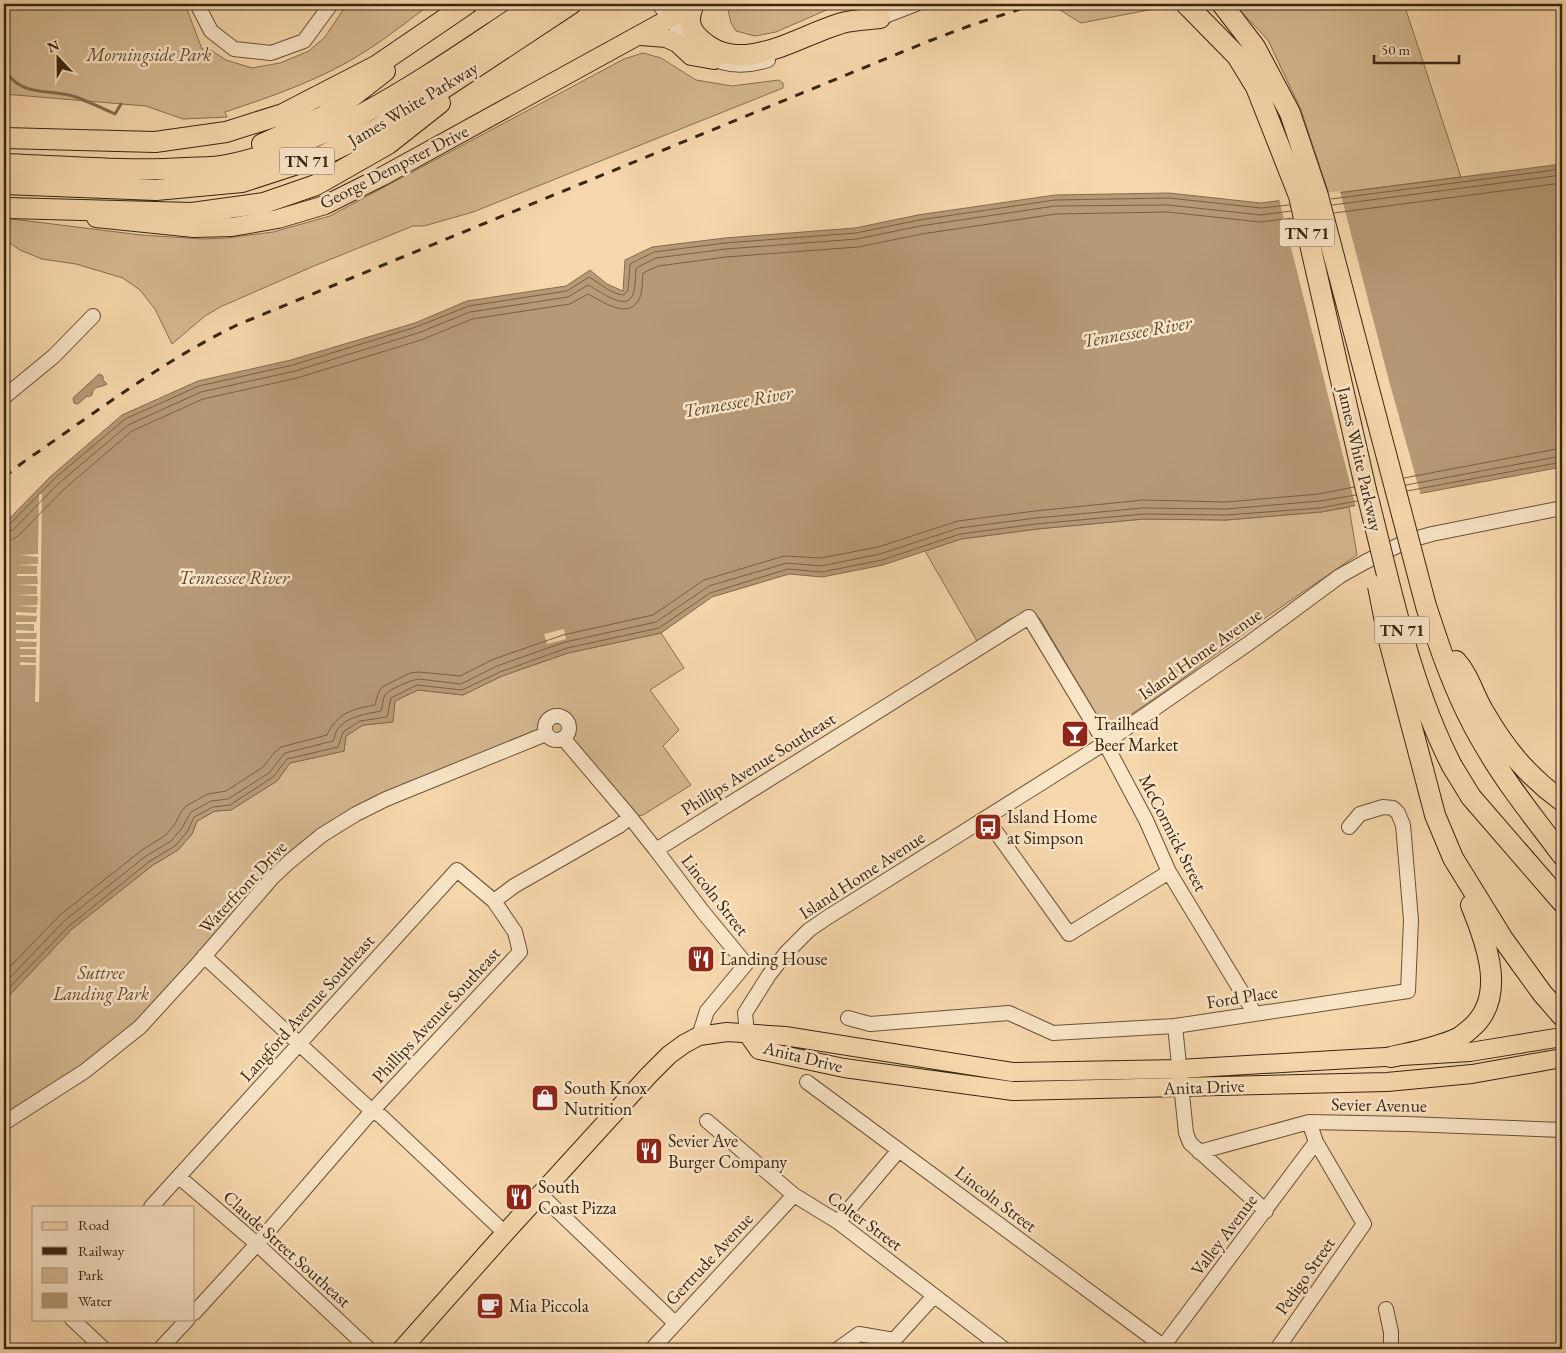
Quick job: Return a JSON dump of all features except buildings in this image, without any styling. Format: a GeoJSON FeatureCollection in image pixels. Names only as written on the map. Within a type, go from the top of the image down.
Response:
{"type":"FeatureCollection","features":[{"type":"Feature","properties":{"kind":"highway"},"geometry":{"type":"LineString","coordinates":[[4,138],[155,142],[226,132],[283,114],[376,66],[466,4]]}},
{"type":"Feature","properties":{"kind":"highway","name":"James White Parkway"},"geometry":{"type":"LineString","coordinates":[[4,164],[156,170],[225,165],[269,154],[306,142],[358,117],[411,86],[536,4]]}},
{"type":"Feature","properties":{"kind":"highway"},"geometry":{"type":"LineString","coordinates":[[665,11],[693,4]]}},
{"type":"Feature","properties":{"kind":"highway"},"geometry":{"type":"LineString","coordinates":[[693,4],[690,21],[695,34],[711,48],[734,55],[748,55],[772,49],[845,22],[880,18]]}},
{"type":"Feature","properties":{"kind":"highway","name":"James White Parkway"},"geometry":{"type":"LineString","coordinates":[[1186,4],[1237,56],[1256,87],[1299,196],[1366,490],[1409,655],[1432,722],[1452,766],[1471,797],[1562,902]]}},
{"type":"Feature","properties":{"kind":"highway","name":"James White Parkway"},"geometry":{"type":"LineString","coordinates":[[1222,4],[1255,47],[1290,113],[1318,196],[1426,606],[1437,639],[1460,665],[1484,713],[1493,743]]}},
{"type":"Feature","properties":{"kind":"highway"},"geometry":{"type":"LineString","coordinates":[[6,208],[192,213],[264,203],[308,188],[388,144],[563,9]]}},
{"type":"Feature","properties":{"kind":"highway","name":"James White Parkway"},"geometry":{"type":"LineString","coordinates":[[4,184],[156,190],[242,182],[322,156],[377,129],[444,88],[563,9]]}},
{"type":"Feature","properties":{"kind":"highway"},"geometry":{"type":"LineString","coordinates":[[156,170],[265,144],[324,116],[374,80],[449,16]]}},
{"type":"Feature","properties":{"kind":"highway"},"geometry":{"type":"LineString","coordinates":[[1366,490],[1372,550],[1388,637],[1435,815],[1484,937],[1490,964],[1490,997],[1480,1021],[1459,1038],[1391,1057]]}},
{"type":"Feature","properties":{"kind":"highway"},"geometry":{"type":"LineString","coordinates":[[1493,743],[1562,801]]}},
{"type":"Feature","properties":{"kind":"highway"},"geometry":{"type":"LineString","coordinates":[[1493,743],[1507,780],[1562,855]]}},
{"type":"Feature","properties":{"kind":"highway"},"geometry":{"type":"LineString","coordinates":[[1453,858],[1503,939],[1542,993],[1562,1016]]}},
{"type":"Feature","properties":{"kind":"main road","name":"George Dempster Drive"},"geometry":{"type":"LineString","coordinates":[[6,208],[194,228],[232,227],[278,219],[325,205],[381,177],[641,36],[665,11]]}},
{"type":"Feature","properties":{"kind":"main road"},"geometry":{"type":"LineString","coordinates":[[641,36],[666,38],[677,43],[690,56],[714,60]]}},
{"type":"Feature","properties":{"kind":"main road"},"geometry":{"type":"LineString","coordinates":[[402,1349],[540,1194],[669,1056],[684,1044],[699,1036],[714,1033],[747,1033]]}},
{"type":"Feature","properties":{"kind":"main road","name":"Anita Drive"},"geometry":{"type":"LineString","coordinates":[[747,1033],[786,1036],[1012,1072],[1179,1069],[1391,1057],[1470,1052],[1562,1038]]}},
{"type":"Feature","properties":{"kind":"main road","name":"Anita Drive"},"geometry":{"type":"LineString","coordinates":[[747,1033],[759,1050],[844,1068],[1013,1091],[1387,1082],[1472,1074],[1562,1058]]}},
{"type":"Feature","properties":{"kind":"street"},"geometry":{"type":"LineString","coordinates":[[197,4],[211,31],[234,49],[271,53],[304,41],[330,4]]}},
{"type":"Feature","properties":{"kind":"street"},"geometry":{"type":"LineString","coordinates":[[665,11],[691,44],[714,60],[735,65],[760,63],[916,4]]}},
{"type":"Feature","properties":{"kind":"street"},"geometry":{"type":"LineString","coordinates":[[4,397],[54,356],[93,316]]}},
{"type":"Feature","properties":{"kind":"street","name":"Island Home Avenue"},"geometry":{"type":"LineString","coordinates":[[747,1033],[746,1013],[786,953],[809,930],[1105,743],[1252,641],[1340,576],[1407,541],[1432,534],[1562,508]]}},
{"type":"Feature","properties":{"kind":"street","name":"McCormick Street"},"geometry":{"type":"LineString","coordinates":[[1029,617],[1105,743],[1146,820],[1169,872],[1255,1014]]}},
{"type":"Feature","properties":{"kind":"street","name":"Phillips Avenue Southeast"},"geometry":{"type":"LineString","coordinates":[[656,850],[1029,617]]}},
{"type":"Feature","properties":{"kind":"street"},"geometry":{"type":"LineString","coordinates":[[553,717],[560,717],[566,722],[568,728],[563,738],[560,740],[552,739],[546,734],[545,725],[553,717]]}},
{"type":"Feature","properties":{"kind":"street","name":"Waterfront Drive"},"geometry":{"type":"LineString","coordinates":[[4,1123],[67,1084],[122,1042],[156,1011],[283,868],[322,835],[341,823],[400,793],[546,734]]}},
{"type":"Feature","properties":{"kind":"street"},"geometry":{"type":"LineString","coordinates":[[563,738],[656,850]]}},
{"type":"Feature","properties":{"kind":"street","name":"Ford Place"},"geometry":{"type":"LineString","coordinates":[[848,1018],[870,1024],[1009,1013],[1053,1033],[1175,1026],[1408,991],[1411,920],[1403,825],[1393,808],[1383,807],[1360,814],[1349,827]]}},
{"type":"Feature","properties":{"kind":"street"},"geometry":{"type":"LineString","coordinates":[[494,901],[514,886],[619,826],[630,817]]}},
{"type":"Feature","properties":{"kind":"street"},"geometry":{"type":"LineString","coordinates":[[986,818],[1069,934],[1169,872]]}},
{"type":"Feature","properties":{"kind":"street","name":"Lincoln Street"},"geometry":{"type":"LineString","coordinates":[[656,850],[703,912],[746,964],[707,1011],[699,1036]]}},
{"type":"Feature","properties":{"kind":"street","name":"Langford Avenue Southeast"},"geometry":{"type":"LineString","coordinates":[[152,1206],[457,870],[494,901]]}},
{"type":"Feature","properties":{"kind":"street","name":"Phillips Avenue Southeast"},"geometry":{"type":"LineString","coordinates":[[195,1312],[257,1244],[372,1111],[520,952],[515,932],[494,901]]}},
{"type":"Feature","properties":{"kind":"street"},"geometry":{"type":"LineString","coordinates":[[204,956],[372,1111],[381,1116],[505,1233]]}},
{"type":"Feature","properties":{"kind":"street"},"geometry":{"type":"LineString","coordinates":[[1175,1026],[1186,1134],[1190,1143],[1266,1211]]}},
{"type":"Feature","properties":{"kind":"street","name":"Lincoln Street"},"geometry":{"type":"LineString","coordinates":[[807,1082],[1162,1348]]}},
{"type":"Feature","properties":{"kind":"street","name":"Colter Street"},"geometry":{"type":"LineString","coordinates":[[707,1120],[794,1195],[838,1222],[1004,1349]]}},
{"type":"Feature","properties":{"kind":"street"},"geometry":{"type":"LineString","coordinates":[[1308,1122],[1316,1142]]}},
{"type":"Feature","properties":{"kind":"street","name":"Sevier Avenue"},"geometry":{"type":"LineString","coordinates":[[1199,1152],[1308,1122],[1562,1130]]}},
{"type":"Feature","properties":{"kind":"street","name":"Valley Avenue"},"geometry":{"type":"LineString","coordinates":[[1162,1348],[1316,1142]]}},
{"type":"Feature","properties":{"kind":"street","name":"Pedigo Street"},"geometry":{"type":"LineString","coordinates":[[1277,1349],[1364,1224],[1316,1142]]}},
{"type":"Feature","properties":{"kind":"street"},"geometry":{"type":"LineString","coordinates":[[838,1222],[899,1150]]}},
{"type":"Feature","properties":{"kind":"street","name":"Claude Street Southeast"},"geometry":{"type":"LineString","coordinates":[[179,1177],[257,1244],[369,1349]]}},
{"type":"Feature","properties":{"kind":"street"},"geometry":{"type":"LineString","coordinates":[[540,1194],[676,1323]]}},
{"type":"Feature","properties":{"kind":"street","name":"Gertrude Avenue"},"geometry":{"type":"LineString","coordinates":[[652,1349],[794,1195]]}},
{"type":"Feature","properties":{"kind":"street"},"geometry":{"type":"LineString","coordinates":[[838,1349],[859,1334],[896,1344],[934,1296]]}},
{"type":"Feature","properties":{"kind":"street"},"geometry":{"type":"LineString","coordinates":[[1386,1309],[1391,1332],[1391,1349]]}},
{"type":"Feature","properties":{"kind":"street"},"geometry":{"type":"LineString","coordinates":[[73,1320],[104,1349]]}},
{"type":"Feature","properties":{"kind":"street"},"geometry":{"type":"LineString","coordinates":[[160,1349],[187,1320]]}},
{"type":"Feature","properties":{"kind":"green space","name":"Morningside Park"},"geometry":{"type":"Polygon","coordinates":[[[4,4],[185,4],[202,49],[206,47],[226,60],[252,68],[280,63],[309,51],[325,37],[347,4],[431,4],[366,51],[333,70],[279,93],[225,112],[227,117],[183,119],[146,106],[4,94],[4,4]]]}},
{"type":"Feature","properties":{"kind":"green space"},"geometry":{"type":"Polygon","coordinates":[[[732,4],[840,4],[776,32],[755,36],[736,31],[731,23],[728,10],[732,4]]]}},
{"type":"Feature","properties":{"kind":"green space"},"geometry":{"type":"Polygon","coordinates":[[[1180,4],[1081,23],[1052,5],[1180,4]]]}},
{"type":"Feature","properties":{"kind":"green space"},"geometry":{"type":"Polygon","coordinates":[[[1234,4],[1404,4],[1461,177],[1329,194],[1301,110],[1268,40],[1234,4]]]}},
{"type":"Feature","properties":{"kind":"green space"},"geometry":{"type":"Polygon","coordinates":[[[643,53],[661,58],[696,80],[732,86],[779,80],[783,83],[783,88],[473,212],[424,226],[413,226],[314,266],[220,307],[205,316],[172,344],[155,309],[140,290],[123,278],[76,264],[42,259],[20,250],[4,239],[4,218],[141,235],[203,239],[273,232],[330,216],[624,59],[643,53]]]}},
{"type":"Feature","properties":{"kind":"green space"},"geometry":{"type":"Polygon","coordinates":[[[1349,507],[1357,555],[1268,616],[1163,693],[1106,731],[1040,619],[1031,611],[1010,619],[977,641],[925,551],[961,539],[1037,529],[1144,519],[1226,520],[1321,512],[1349,507]]]}},
{"type":"Feature","properties":{"kind":"green space","name":"Suttree Landing Park"},"geometry":{"type":"Polygon","coordinates":[[[661,633],[684,668],[650,690],[679,730],[663,746],[691,785],[643,815],[630,817],[560,740],[548,737],[407,790],[304,849],[156,1011],[4,1123],[4,1001],[72,929],[153,865],[178,850],[192,834],[197,821],[215,811],[231,810],[277,781],[290,763],[344,751],[346,736],[363,725],[392,722],[395,701],[418,690],[463,695],[502,676],[568,653],[661,633]]]}},
{"type":"Feature","properties":{"kind":"water","name":"Tennessee River"},"geometry":{"type":"Polygon","coordinates":[[[1562,164],[1562,467],[1321,512],[1226,520],[1144,519],[1037,529],[961,539],[883,565],[822,577],[789,574],[712,597],[661,633],[568,653],[502,676],[463,695],[418,690],[395,701],[393,722],[363,725],[346,736],[344,751],[290,763],[277,781],[231,810],[215,811],[197,821],[192,834],[178,850],[153,865],[72,929],[4,1001],[4,524],[51,476],[122,415],[198,381],[291,360],[415,323],[467,301],[566,286],[590,270],[607,284],[623,291],[625,260],[652,247],[725,238],[855,228],[918,215],[1055,195],[1169,193],[1261,203],[1562,164]]]}},
{"type":"Feature","properties":{"kind":"water"},"geometry":{"type":"Polygon","coordinates":[[[99,374],[103,376],[103,380],[107,384],[96,388],[92,395],[87,396],[78,404],[74,403],[73,398],[99,374]]]}},
{"type":"Feature","properties":{"kind":"pier"},"geometry":{"type":"Polygon","coordinates":[[[1340,191],[1421,496],[1356,508],[1279,199],[1340,191]]]}},
{"type":"Feature","properties":{"kind":"pier"},"geometry":{"type":"Polygon","coordinates":[[[39,494],[42,494],[39,702],[35,702],[36,665],[20,665],[20,662],[36,663],[36,657],[20,657],[20,655],[36,655],[36,649],[20,649],[20,647],[36,647],[37,642],[16,641],[16,639],[36,639],[37,633],[16,633],[16,630],[34,631],[34,624],[16,624],[16,622],[36,622],[37,616],[16,615],[16,612],[36,613],[37,607],[16,606],[37,605],[38,596],[15,595],[37,594],[37,586],[15,585],[38,584],[37,576],[17,576],[17,574],[37,574],[37,566],[16,565],[38,564],[38,557],[19,555],[38,554],[39,494]]]}},
{"type":"Feature","properties":{"kind":"pier"},"geometry":{"type":"Polygon","coordinates":[[[564,629],[566,639],[547,644],[544,634],[564,629]]]}},
{"type":"Feature","properties":{"kind":"waterway"},"geometry":{"type":"LineString","coordinates":[[4,69],[11,78],[27,88],[66,94],[115,114],[121,104]]}},
{"type":"Feature","properties":{"kind":"railway"},"geometry":{"type":"LineString","coordinates":[[4,477],[154,372],[237,325],[929,41],[1035,4]]}},
{"type":"Feature","properties":{"kind":"place","name":"Trailhead Beer Market"},"geometry":{"type":"Point","coordinates":[1075,734]}},
{"type":"Feature","properties":{"kind":"place","name":"Island Home at Simpson"},"geometry":{"type":"Point","coordinates":[988,827]}},
{"type":"Feature","properties":{"kind":"place","name":"Landing House"},"geometry":{"type":"Point","coordinates":[701,959]}},
{"type":"Feature","properties":{"kind":"place","name":"South Knox Nutrition"},"geometry":{"type":"Point","coordinates":[545,1098]}},
{"type":"Feature","properties":{"kind":"place","name":"Sevier Ave Burger Company"},"geometry":{"type":"Point","coordinates":[649,1151]}},
{"type":"Feature","properties":{"kind":"place","name":"South Coast Pizza"},"geometry":{"type":"Point","coordinates":[519,1197]}},
{"type":"Feature","properties":{"kind":"place","name":"Mia Piccola"},"geometry":{"type":"Point","coordinates":[490,1306]}}]}
